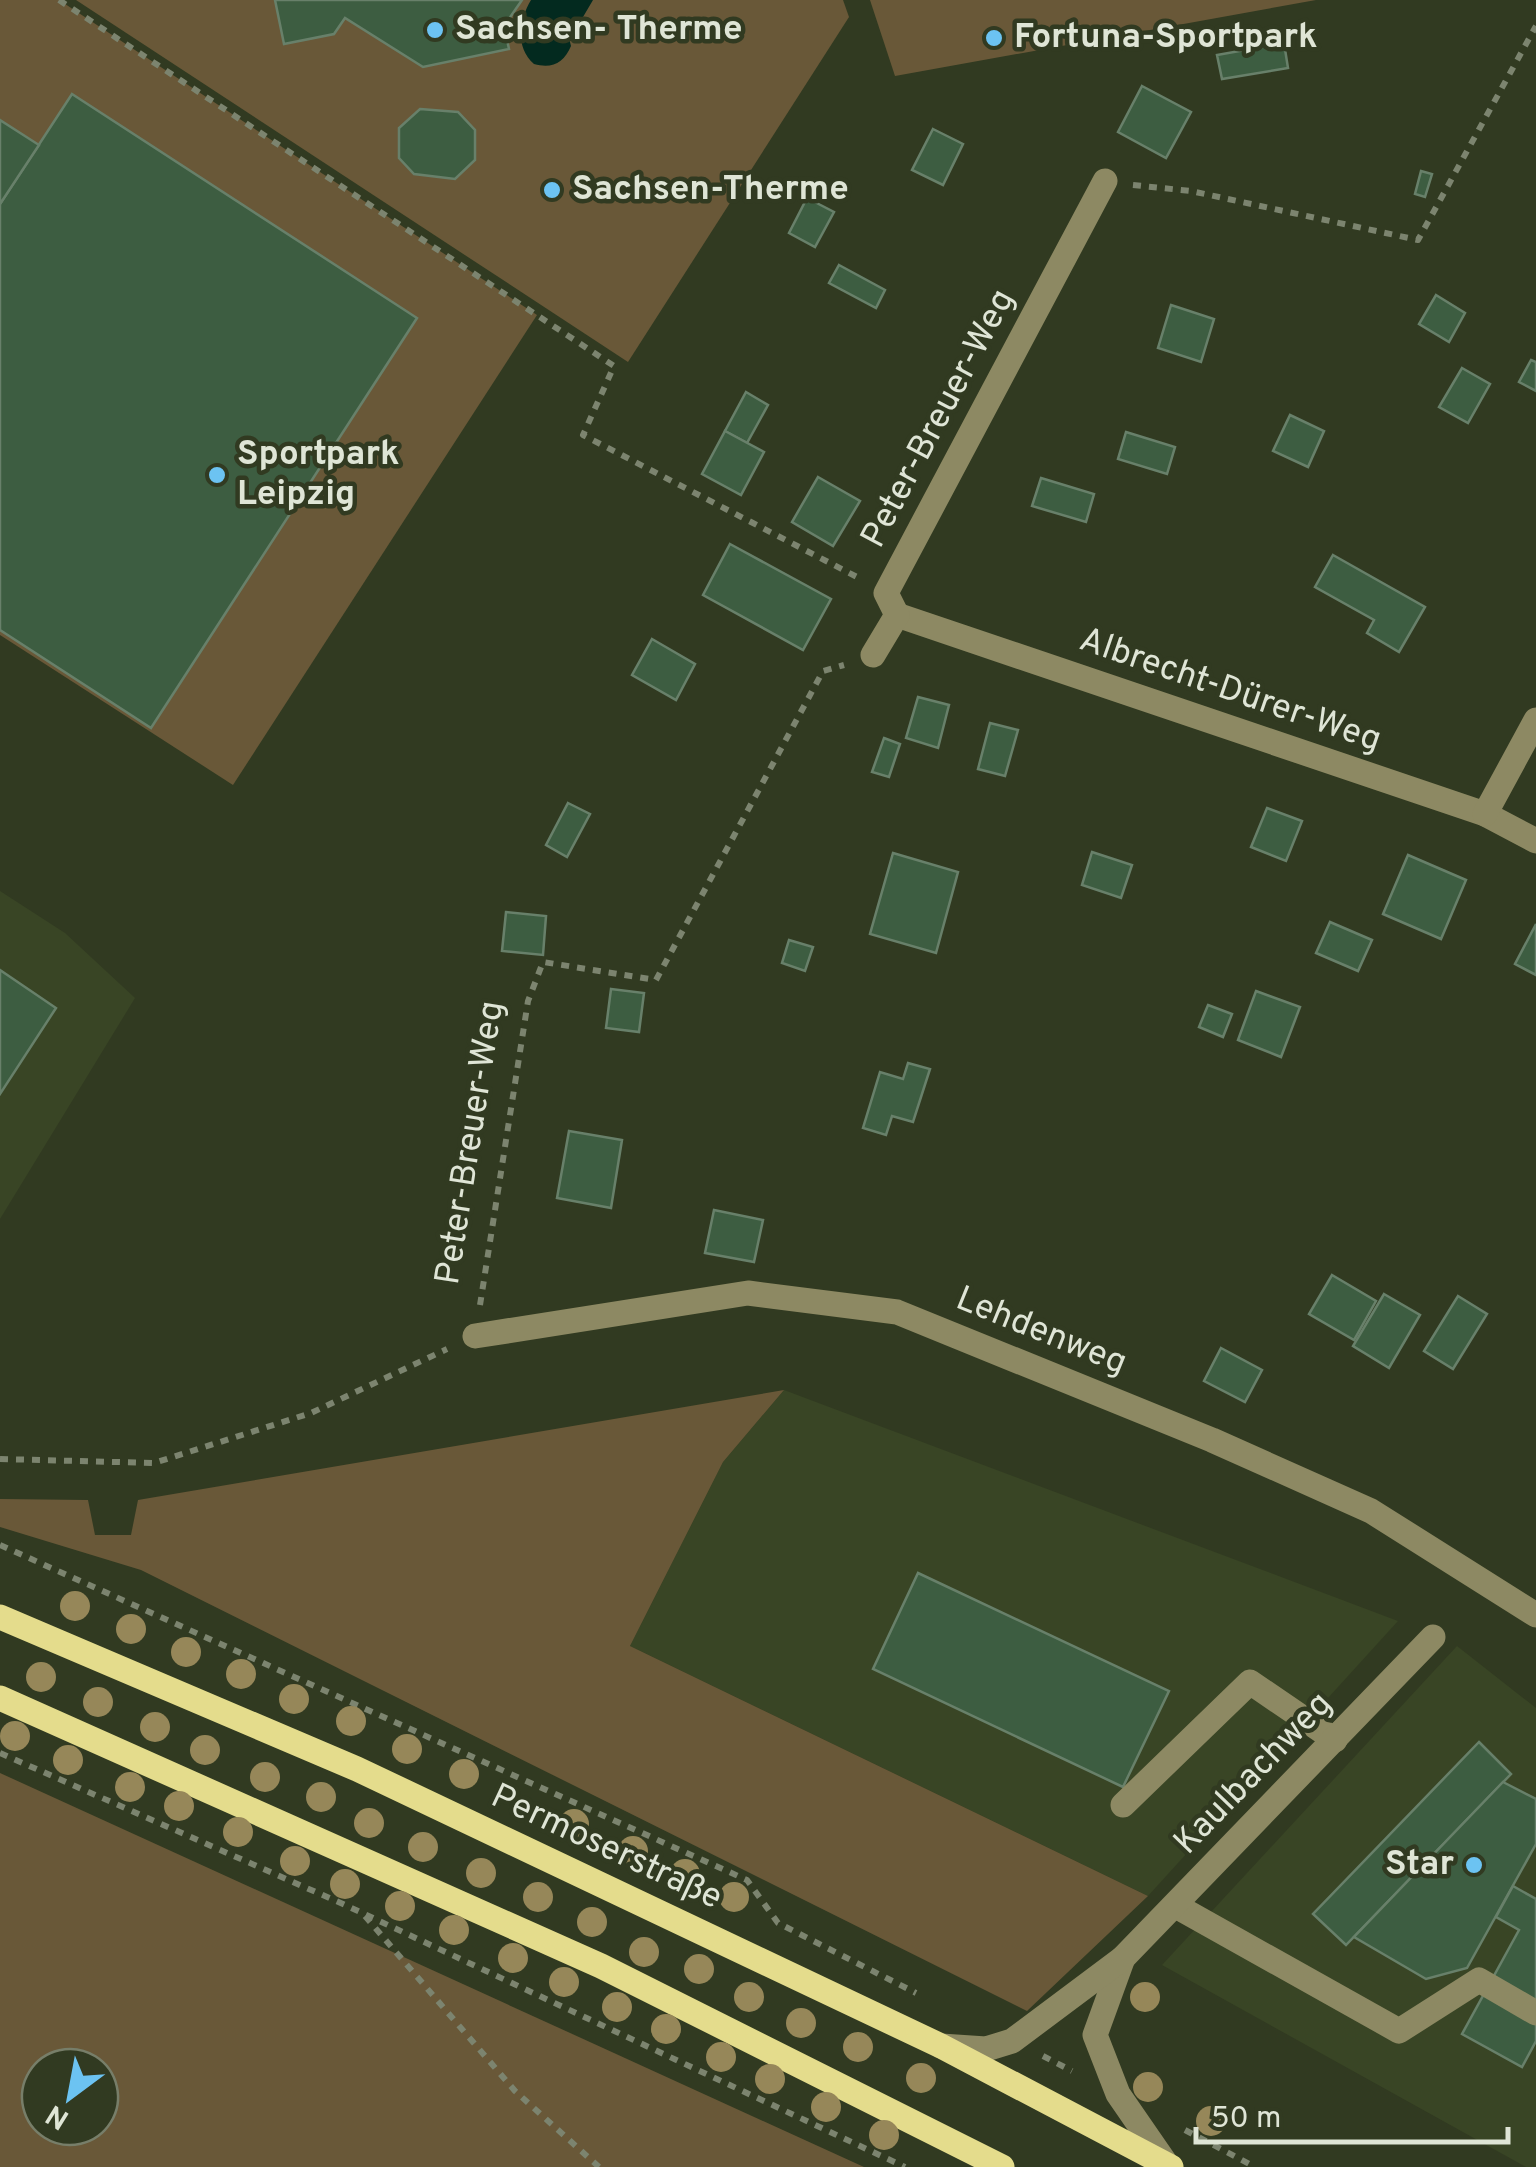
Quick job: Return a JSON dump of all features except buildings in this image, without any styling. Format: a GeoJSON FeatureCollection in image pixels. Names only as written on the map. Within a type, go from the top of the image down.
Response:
{"type":"FeatureCollection","features":[{"type":"Feature","properties":{"kind":"main road","name":"Permoserstraße"},"geometry":{"type":"LineString","coordinates":[[0,1617],[357,1769],[941,2046],[1169,2166]]}},
{"type":"Feature","properties":{"kind":"main road"},"geometry":{"type":"LineString","coordinates":[[0,1698],[601,1966],[1002,2167]]}},
{"type":"Feature","properties":{"kind":"street","name":"Peter-Breuer-Weg"},"geometry":{"type":"LineString","coordinates":[[874,656],[892,604],[1105,182]]}},
{"type":"Feature","properties":{"kind":"street","name":"Albrecht-Dürer-Weg"},"geometry":{"type":"LineString","coordinates":[[892,604],[1485,814],[1536,841]]}},
{"type":"Feature","properties":{"kind":"street"},"geometry":{"type":"LineString","coordinates":[[1485,814],[1536,720]]}},
{"type":"Feature","properties":{"kind":"street","name":"Lehdenweg"},"geometry":{"type":"LineString","coordinates":[[474,1336],[748,1292],[897,1312],[1212,1440],[1371,1511],[1536,1615]]}},
{"type":"Feature","properties":{"kind":"street","name":"Kaulbachweg"},"geometry":{"type":"LineString","coordinates":[[941,2046],[986,2049],[1012,2041],[1124,1958],[1434,1637]]}},
{"type":"Feature","properties":{"kind":"street"},"geometry":{"type":"LineString","coordinates":[[1123,1805],[1250,1682],[1336,1740]]}},
{"type":"Feature","properties":{"kind":"street"},"geometry":{"type":"LineString","coordinates":[[1176,1906],[1399,2031],[1479,1980],[1536,2013]]}},
{"type":"Feature","properties":{"kind":"street","name":"Kaulbachweg"},"geometry":{"type":"LineString","coordinates":[[1124,1958],[1096,2034],[1118,2094],[1169,2166]]}},
{"type":"Feature","properties":{"kind":"path"},"geometry":{"type":"LineString","coordinates":[[59,0],[614,366],[583,436],[892,604]]}},
{"type":"Feature","properties":{"kind":"path"},"geometry":{"type":"LineString","coordinates":[[1105,182],[1190,192],[1418,240],[1536,26]]}},
{"type":"Feature","properties":{"kind":"path","name":"Peter-Breuer-Weg"},"geometry":{"type":"LineString","coordinates":[[474,1336],[528,1001],[544,962],[656,980],[823,672],[874,656]]}},
{"type":"Feature","properties":{"kind":"path"},"geometry":{"type":"LineString","coordinates":[[0,1458],[154,1462],[312,1413],[474,1336]]}},
{"type":"Feature","properties":{"kind":"path"},"geometry":{"type":"LineString","coordinates":[[0,1545],[747,1880],[778,1923],[928,1999]]}},
{"type":"Feature","properties":{"kind":"path"},"geometry":{"type":"LineString","coordinates":[[0,1753],[363,1914],[903,2167]]}},
{"type":"Feature","properties":{"kind":"path"},"geometry":{"type":"LineString","coordinates":[[363,1914],[515,2091],[600,2167]]}},
{"type":"Feature","properties":{"kind":"path"},"geometry":{"type":"LineString","coordinates":[[1012,2041],[1118,2094]]}},
{"type":"Feature","properties":{"kind":"path"},"geometry":{"type":"LineString","coordinates":[[1169,2121],[1255,2167]]}},
{"type":"Feature","properties":{"kind":"shaded area","name":"Sportpark Leipzig"},"geometry":{"type":"Polygon","coordinates":[[[0,0],[59,0],[537,315],[233,785],[0,635],[0,0]]]}},
{"type":"Feature","properties":{"kind":"shaded area","name":"Sachsen-Therme"},"geometry":{"type":"Polygon","coordinates":[[[76,0],[843,0],[849,17],[628,362],[76,0]]]}},
{"type":"Feature","properties":{"kind":"shaded area"},"geometry":{"type":"Polygon","coordinates":[[[531,0],[593,0],[583,17],[565,22],[571,46],[557,63],[534,64],[524,50],[522,25],[531,0]]]}},
{"type":"Feature","properties":{"kind":"shaded area","name":"Fortuna-Sportpark"},"geometry":{"type":"Polygon","coordinates":[[[870,0],[1316,0],[895,76],[870,0]]]}},
{"type":"Feature","properties":{"kind":"shaded area"},"geometry":{"type":"Polygon","coordinates":[[[0,891],[65,933],[135,998],[0,1219],[0,891]]]}},
{"type":"Feature","properties":{"kind":"shaded area"},"geometry":{"type":"Polygon","coordinates":[[[784,1390],[1398,1621],[1148,1896],[630,1646],[723,1462],[784,1390]]]}},
{"type":"Feature","properties":{"kind":"shaded area"},"geometry":{"type":"Polygon","coordinates":[[[784,1390],[723,1462],[630,1646],[1148,1896],[1027,2011],[141,1570],[0,1527],[0,1499],[88,1500],[95,1535],[131,1535],[138,1500],[784,1390]]]}},
{"type":"Feature","properties":{"kind":"shaded area"},"geometry":{"type":"Polygon","coordinates":[[[1457,1646],[1536,1708],[1536,2167],[1526,2167],[1162,1965],[1457,1646]]]}},
{"type":"Feature","properties":{"kind":"shaded area"},"geometry":{"type":"Polygon","coordinates":[[[0,1773],[864,2167],[0,2167],[0,1773]]]}},
{"type":"Feature","properties":{"kind":"place","name":"Sachsen- Therme"},"geometry":{"type":"Point","coordinates":[435,30]}},
{"type":"Feature","properties":{"kind":"place","name":"Fortuna-Sportpark"},"geometry":{"type":"Point","coordinates":[994,38]}},
{"type":"Feature","properties":{"kind":"place","name":"Sachsen-Therme"},"geometry":{"type":"Point","coordinates":[552,190]}},
{"type":"Feature","properties":{"kind":"place","name":"Sportpark Leipzig"},"geometry":{"type":"Point","coordinates":[217,475]}},
{"type":"Feature","properties":{"kind":"place","name":"Star"},"geometry":{"type":"Point","coordinates":[1474,1865]}}]}
